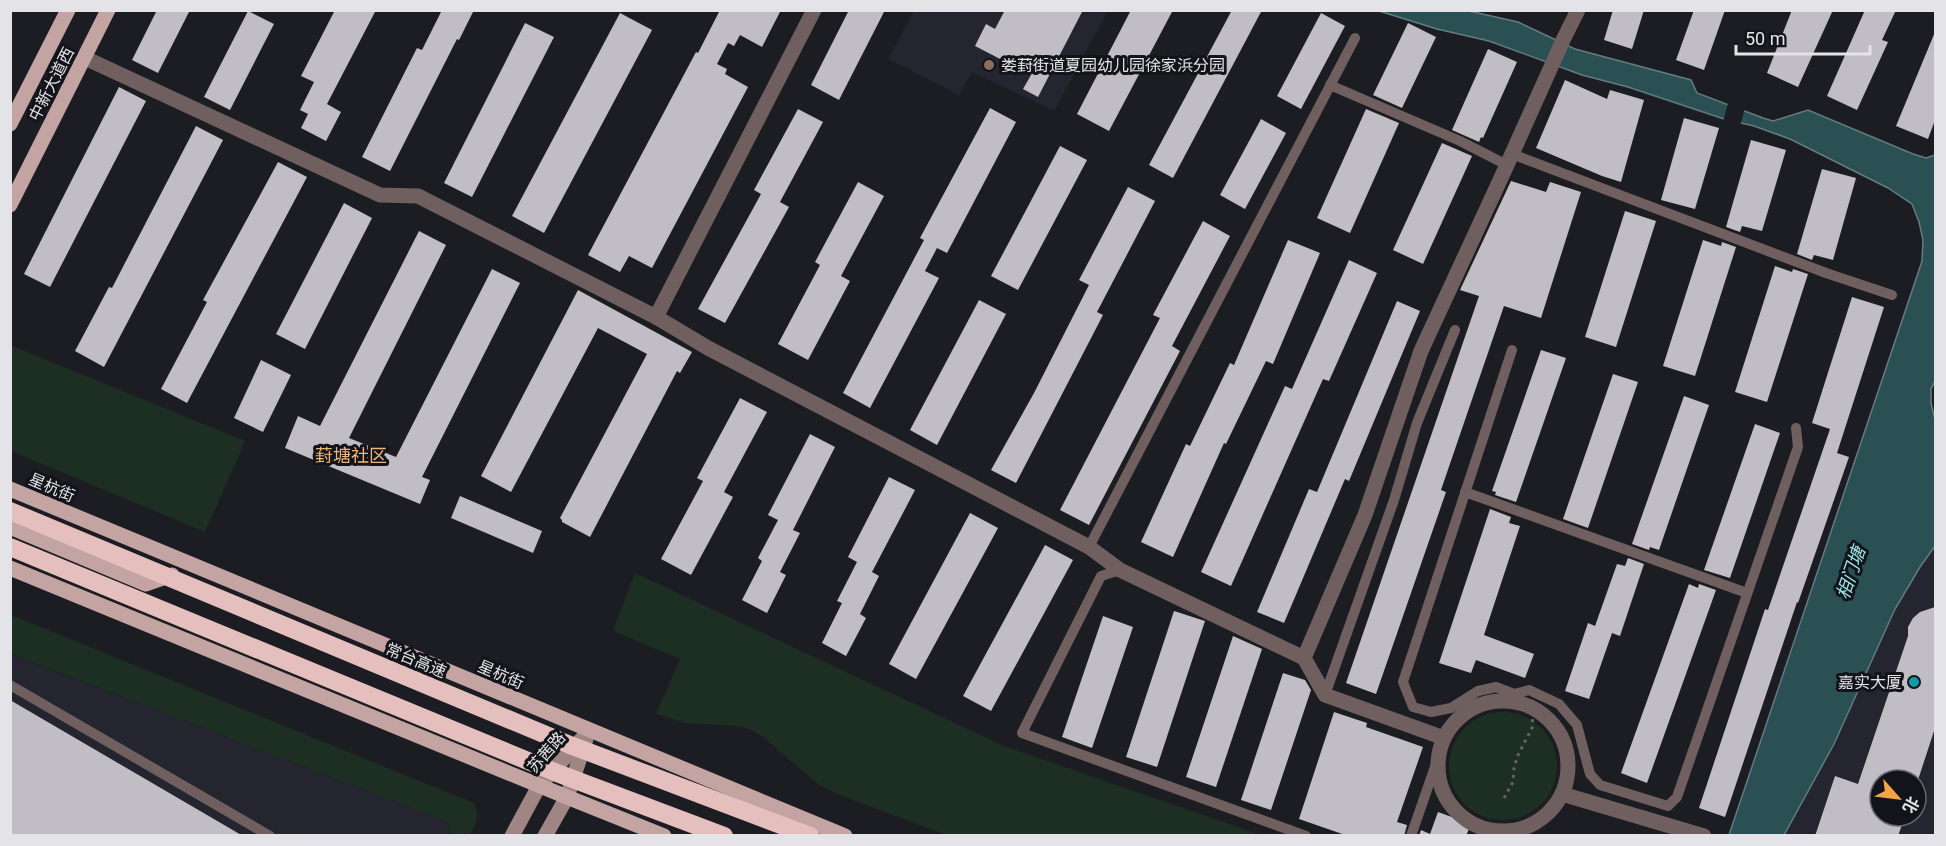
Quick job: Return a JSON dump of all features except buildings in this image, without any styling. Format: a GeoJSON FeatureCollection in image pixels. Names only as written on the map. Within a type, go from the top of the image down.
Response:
{"type":"FeatureCollection","features":[{"type":"Feature","properties":{"kind":"highway","name":"常台高速"},"geometry":{"type":"LineString","coordinates":[[10,511],[570,745],[810,836]]}},
{"type":"Feature","properties":{"kind":"highway"},"geometry":{"type":"LineString","coordinates":[[10,547],[557,773],[724,836]]}},
{"type":"Feature","properties":{"kind":"main road","name":"中新大道西"},"geometry":{"type":"LineString","coordinates":[[10,124],[68,10]]}},
{"type":"Feature","properties":{"kind":"main road","name":"中新大道西"},"geometry":{"type":"LineString","coordinates":[[10,205],[108,10]]}},
{"type":"Feature","properties":{"kind":"main road","name":"星杭街"},"geometry":{"type":"LineString","coordinates":[[10,489],[844,836]]}},
{"type":"Feature","properties":{"kind":"main road"},"geometry":{"type":"LineString","coordinates":[[10,527],[146,584],[198,567]]}},
{"type":"Feature","properties":{"kind":"main road"},"geometry":{"type":"LineString","coordinates":[[10,568],[664,836]]}},
{"type":"Feature","properties":{"kind":"main road","name":"苏茜路"},"geometry":{"type":"LineString","coordinates":[[512,836],[539,786],[589,731]]}},
{"type":"Feature","properties":{"kind":"main road","name":"苏茜路"},"geometry":{"type":"LineString","coordinates":[[545,836],[567,797],[589,731]]}},
{"type":"Feature","properties":{"kind":"street"},"geometry":{"type":"LineString","coordinates":[[656,317],[814,10]]}},
{"type":"Feature","properties":{"kind":"street"},"geometry":{"type":"LineString","coordinates":[[1304,658],[1365,515],[1421,351],[1563,38],[1578,10]]}},
{"type":"Feature","properties":{"kind":"street"},"geometry":{"type":"LineString","coordinates":[[85,58],[380,195],[418,196],[656,317],[708,348],[1089,547],[1120,570],[1304,658],[1325,694],[1444,738]]}},
{"type":"Feature","properties":{"kind":"street"},"geometry":{"type":"LineString","coordinates":[[1513,698],[1531,706],[1548,718],[1561,734],[1568,753],[1568,774],[1562,794],[1551,811],[1535,824],[1515,830],[1495,831],[1475,825],[1458,814],[1446,798],[1439,778],[1438,758],[1444,738],[1456,721],[1472,708],[1491,701],[1513,698]]}},
{"type":"Feature","properties":{"kind":"street"},"geometry":{"type":"LineString","coordinates":[[1562,794],[1704,836]]}},
{"type":"Feature","properties":{"kind":"lane"},"geometry":{"type":"LineString","coordinates":[[1089,547],[1355,38]]}},
{"type":"Feature","properties":{"kind":"lane"},"geometry":{"type":"LineString","coordinates":[[1330,85],[1509,160],[1892,295]]}},
{"type":"Feature","properties":{"kind":"lane"},"geometry":{"type":"LineString","coordinates":[[1325,694],[1394,500],[1417,423],[1455,330]]}},
{"type":"Feature","properties":{"kind":"lane"},"geometry":{"type":"LineString","coordinates":[[1512,350],[1403,682],[1413,707],[1431,712],[1451,708],[1478,691],[1496,687],[1513,698],[1530,690],[1559,704],[1577,725],[1590,774],[1600,785],[1668,806],[1677,797],[1798,447],[1796,428]]}},
{"type":"Feature","properties":{"kind":"lane"},"geometry":{"type":"LineString","coordinates":[[1466,492],[1747,593]]}},
{"type":"Feature","properties":{"kind":"lane"},"geometry":{"type":"LineString","coordinates":[[1120,570],[1101,576],[1022,733],[1306,836]]}},
{"type":"Feature","properties":{"kind":"lane"},"geometry":{"type":"LineString","coordinates":[[10,684],[270,836]]}},
{"type":"Feature","properties":{"kind":"lane"},"geometry":{"type":"LineString","coordinates":[[1424,731],[1431,712]]}},
{"type":"Feature","properties":{"kind":"lane"},"geometry":{"type":"LineString","coordinates":[[1411,836],[1438,758]]}},
{"type":"Feature","properties":{"kind":"path"},"geometry":{"type":"LineString","coordinates":[[1504,798],[1514,782],[1514,768],[1518,755],[1533,726],[1531,706]]}},
{"type":"Feature","properties":{"kind":"shaded area","name":"娄葑街道夏园幼儿园徐家浜分园"},"geometry":{"type":"Polygon","coordinates":[[[914,11],[1108,11],[1054,111],[972,72],[959,95],[888,59],[914,11]]]}},
{"type":"Feature","properties":{"kind":"shaded area"},"geometry":{"type":"Polygon","coordinates":[[[1935,546],[1935,835],[1784,836],[1870,665],[1895,609],[1935,546]]]}},
{"type":"Feature","properties":{"kind":"shaded area"},"geometry":{"type":"Polygon","coordinates":[[[10,654],[448,822],[452,835],[11,835],[10,654]]]}},
{"type":"Feature","properties":{"kind":"green space"},"geometry":{"type":"Polygon","coordinates":[[[10,345],[245,441],[205,532],[11,451],[10,345]]]}},
{"type":"Feature","properties":{"kind":"green space"},"geometry":{"type":"Polygon","coordinates":[[[635,573],[1004,746],[1261,835],[946,835],[840,795],[819,785],[763,737],[750,729],[685,723],[656,714],[680,659],[613,631],[635,573]]]}},
{"type":"Feature","properties":{"kind":"green space"},"geometry":{"type":"Polygon","coordinates":[[[11,615],[474,803],[477,815],[474,827],[470,835],[452,835],[448,822],[11,654],[11,615]]]}},
{"type":"Feature","properties":{"kind":"green space"},"geometry":{"type":"Polygon","coordinates":[[[1503,712],[1524,716],[1541,728],[1553,745],[1557,766],[1553,787],[1541,804],[1524,816],[1503,820],[1482,816],[1465,804],[1453,787],[1449,766],[1453,745],[1465,728],[1482,716],[1503,712]]]}},
{"type":"Feature","properties":{"kind":"water","name":"相门塘"},"geometry":{"type":"Polygon","coordinates":[[[1379,11],[1469,11],[1518,22],[1575,49],[1691,80],[1697,93],[1763,118],[1773,121],[1808,110],[1913,154],[1926,158],[1935,155],[1936,379],[1931,389],[1931,403],[1936,424],[1935,546],[1895,609],[1834,744],[1784,835],[1729,835],[1922,261],[1923,240],[1912,204],[1888,188],[1790,139],[1628,87],[1582,75],[1489,41],[1437,29],[1379,11]]]}},
{"type":"Feature","properties":{"kind":"pier"},"geometry":{"type":"Polygon","coordinates":[[[1728,103],[1745,108],[1740,126],[1723,122],[1728,103]]]}},
{"type":"Feature","properties":{"kind":"place","name":"娄葑街道夏园幼儿园徐家浜分园"},"geometry":{"type":"Point","coordinates":[989,65]}},
{"type":"Feature","properties":{"kind":"place","name":"嘉实大厦"},"geometry":{"type":"Point","coordinates":[1914,682]}},
{"type":"Feature","properties":{"kind":"district","name":"葑塘社区"},"geometry":{"type":"Point","coordinates":[351,456]}}]}
